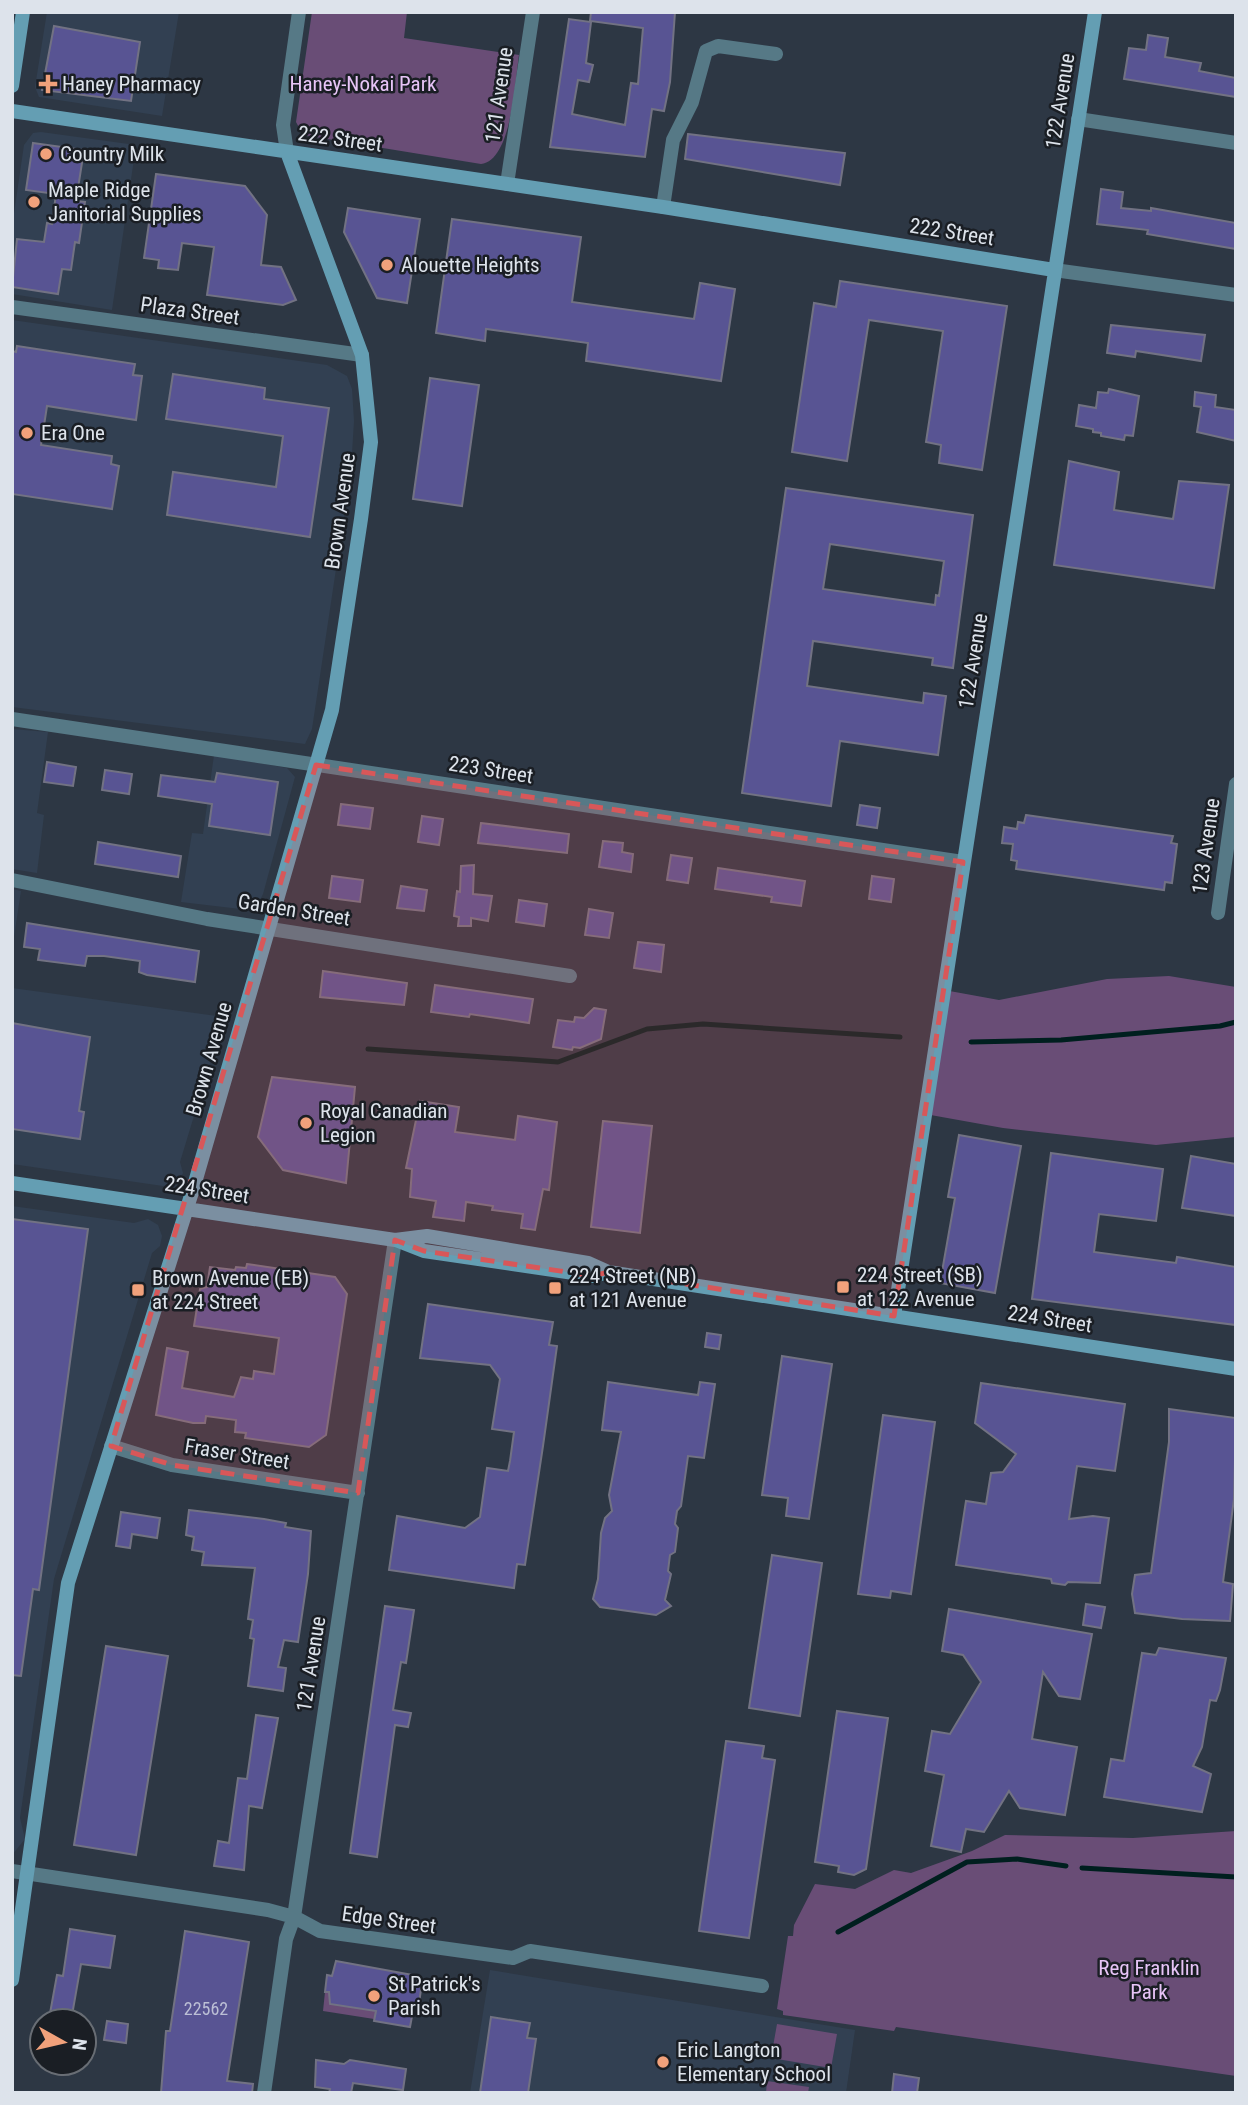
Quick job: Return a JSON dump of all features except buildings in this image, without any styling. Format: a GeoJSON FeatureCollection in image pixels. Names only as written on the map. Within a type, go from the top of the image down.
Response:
{"type":"FeatureCollection","features":[{"type":"Feature","properties":{"kind":"street"},"geometry":{"type":"LineString","coordinates":[[12,86],[23,12]]}},
{"type":"Feature","properties":{"kind":"street"},"geometry":{"type":"LineString","coordinates":[[287,152],[283,125],[299,12]]}},
{"type":"Feature","properties":{"kind":"street","name":"121 Avenue"},"geometry":{"type":"LineString","coordinates":[[507,184],[533,12]]}},
{"type":"Feature","properties":{"kind":"street","name":"122 Avenue"},"geometry":{"type":"LineString","coordinates":[[894,1316],[1095,12]]}},
{"type":"Feature","properties":{"kind":"street"},"geometry":{"type":"LineString","coordinates":[[663,207],[671,147],[692,102],[706,51],[718,47],[776,54]]}},
{"type":"Feature","properties":{"kind":"street","name":"222 Street"},"geometry":{"type":"LineString","coordinates":[[12,111],[663,207],[1054,270],[1236,295]]}},
{"type":"Feature","properties":{"kind":"street"},"geometry":{"type":"LineString","coordinates":[[1078,119],[1236,143]]}},
{"type":"Feature","properties":{"kind":"street","name":"Brown Avenue"},"geometry":{"type":"LineString","coordinates":[[12,1980],[68,1583],[187,1208],[332,710],[369,462],[371,425],[362,355],[287,152]]}},
{"type":"Feature","properties":{"kind":"street","name":"Plaza Street"},"geometry":{"type":"LineString","coordinates":[[12,307],[362,355]]}},
{"type":"Feature","properties":{"kind":"street","name":"223 Street"},"geometry":{"type":"LineString","coordinates":[[12,719],[963,862]]}},
{"type":"Feature","properties":{"kind":"street","name":"123 Avenue"},"geometry":{"type":"LineString","coordinates":[[1218,913],[1236,784]]}},
{"type":"Feature","properties":{"kind":"street","name":"Garden Street"},"geometry":{"type":"LineString","coordinates":[[12,880],[207,919],[570,976]]}},
{"type":"Feature","properties":{"kind":"street","name":"224 Street"},"geometry":{"type":"LineString","coordinates":[[12,1183],[395,1240],[427,1236],[588,1263],[608,1272],[1236,1369]]}},
{"type":"Feature","properties":{"kind":"street","name":"121 Avenue"},"geometry":{"type":"LineString","coordinates":[[264,2093],[286,1939],[294,1917],[395,1240]]}},
{"type":"Feature","properties":{"kind":"street","name":"Fraser Street"},"geometry":{"type":"LineString","coordinates":[[111,1446],[172,1465],[358,1493]]}},
{"type":"Feature","properties":{"kind":"street","name":"Edge Street"},"geometry":{"type":"LineString","coordinates":[[12,1871],[266,1910],[294,1917],[320,1931],[513,1958],[530,1951],[762,1986]]}},
{"type":"Feature","properties":{"kind":"highlighted area"},"geometry":{"type":"Polygon","coordinates":[[[316,765],[963,862],[894,1316],[608,1272],[594,1276],[424,1251],[395,1240],[358,1493],[172,1465],[111,1446],[316,765]]]}},
{"type":"Feature","properties":{"kind":"shaded area"},"geometry":{"type":"Polygon","coordinates":[[[47,12],[179,12],[162,116],[39,97],[35,87],[47,12]]]}},
{"type":"Feature","properties":{"kind":"shaded area"},"geometry":{"type":"Polygon","coordinates":[[[33,133],[136,145],[112,310],[12,294],[12,227],[24,145],[33,133]]]}},
{"type":"Feature","properties":{"kind":"shaded area"},"geometry":{"type":"Polygon","coordinates":[[[12,320],[327,365],[347,376],[352,389],[354,421],[351,469],[312,729],[305,744],[12,707],[12,320]]]}},
{"type":"Feature","properties":{"kind":"shaded area"},"geometry":{"type":"Polygon","coordinates":[[[12,729],[48,732],[37,813],[44,815],[37,873],[12,869],[12,729]]]}},
{"type":"Feature","properties":{"kind":"shaded area"},"geometry":{"type":"Polygon","coordinates":[[[214,755],[287,768],[295,777],[263,894],[259,902],[249,910],[181,902],[192,833],[203,834],[214,755]]]}},
{"type":"Feature","properties":{"kind":"shaded area"},"geometry":{"type":"Polygon","coordinates":[[[12,889],[21,891],[12,950],[12,889]]]}},
{"type":"Feature","properties":{"kind":"shaded area"},"geometry":{"type":"Polygon","coordinates":[[[12,988],[224,1017],[180,1162],[183,1173],[178,1182],[163,1186],[12,1164],[12,988]]]}},
{"type":"Feature","properties":{"kind":"shaded area"},"geometry":{"type":"Polygon","coordinates":[[[12,1206],[134,1223],[148,1219],[158,1225],[162,1236],[160,1246],[152,1253],[54,1579],[20,1818],[25,1839],[12,1855],[12,1206]]]}},
{"type":"Feature","properties":{"kind":"shaded area","name":"Eric Langton Elementary School"},"geometry":{"type":"Polygon","coordinates":[[[490,1970],[855,2030],[846,2093],[470,2093],[490,1970]]]}},
{"type":"Feature","properties":{"kind":"green space","name":"Haney-Nokai Park"},"geometry":{"type":"Polygon","coordinates":[[[312,12],[407,12],[404,38],[519,55],[510,118],[499,149],[491,159],[481,164],[303,135],[296,122],[312,12]]]}},
{"type":"Feature","properties":{"kind":"green space"},"geometry":{"type":"Polygon","coordinates":[[[1169,976],[1236,987],[1236,1137],[1156,1145],[1003,1128],[925,1114],[944,990],[999,1000],[1107,979],[1169,976]]]}},
{"type":"Feature","properties":{"kind":"green space","name":"Reg Franklin Park"},"geometry":{"type":"Polygon","coordinates":[[[1236,1831],[1236,2076],[896,2027],[894,2031],[783,2015],[783,2011],[777,2009],[788,1936],[793,1936],[794,1925],[815,1884],[855,1889],[894,1870],[911,1873],[972,1851],[1005,1835],[1133,1838],[1236,1831]]]}},
{"type":"Feature","properties":{"kind":"green space"},"geometry":{"type":"Polygon","coordinates":[[[325,1992],[329,1992],[330,2004],[376,2011],[374,2019],[323,2011],[325,1992]]]}},
{"type":"Feature","properties":{"kind":"green space"},"geometry":{"type":"Polygon","coordinates":[[[777,2024],[837,2034],[831,2068],[771,2058],[777,2024]]]}},
{"type":"Feature","properties":{"kind":"green space"},"geometry":{"type":"Polygon","coordinates":[[[767,2081],[809,2087],[808,2093],[766,2093],[767,2081]]]}},
{"type":"Feature","properties":{"kind":"waterway"},"geometry":{"type":"LineString","coordinates":[[971,1042],[1061,1040],[1220,1026],[1236,1022]]}},
{"type":"Feature","properties":{"kind":"waterway"},"geometry":{"type":"LineString","coordinates":[[368,1049],[558,1062],[647,1029],[703,1024],[900,1037]]}},
{"type":"Feature","properties":{"kind":"waterway"},"geometry":{"type":"LineString","coordinates":[[838,1932],[967,1862],[1017,1859],[1066,1866]]}},
{"type":"Feature","properties":{"kind":"waterway"},"geometry":{"type":"LineString","coordinates":[[1082,1868],[1236,1877]]}},
{"type":"Feature","properties":{"kind":"place","name":"Haney Pharmacy"},"geometry":{"type":"Point","coordinates":[48,84]}},
{"type":"Feature","properties":{"kind":"place","name":"Country Milk"},"geometry":{"type":"Point","coordinates":[46,154]}},
{"type":"Feature","properties":{"kind":"place","name":"Maple Ridge Janitorial Supplies"},"geometry":{"type":"Point","coordinates":[34,202]}},
{"type":"Feature","properties":{"kind":"place","name":"Alouette Heights"},"geometry":{"type":"Point","coordinates":[387,265]}},
{"type":"Feature","properties":{"kind":"place","name":"Era One"},"geometry":{"type":"Point","coordinates":[27,433]}},
{"type":"Feature","properties":{"kind":"place","name":"Royal Canadian Legion"},"geometry":{"type":"Point","coordinates":[306,1123]}},
{"type":"Feature","properties":{"kind":"place","name":"224 Street (SB) at 122 Avenue"},"geometry":{"type":"Point","coordinates":[843,1287]}},
{"type":"Feature","properties":{"kind":"place","name":"224 Street (NB) at 121 Avenue"},"geometry":{"type":"Point","coordinates":[555,1288]}},
{"type":"Feature","properties":{"kind":"place","name":"Brown Avenue (EB) at 224 Street"},"geometry":{"type":"Point","coordinates":[138,1290]}},
{"type":"Feature","properties":{"kind":"place","name":"St Patrick's Parish"},"geometry":{"type":"Point","coordinates":[374,1996]}},
{"type":"Feature","properties":{"kind":"place","name":"Eric Langton Elementary School"},"geometry":{"type":"Point","coordinates":[663,2062]}}]}
